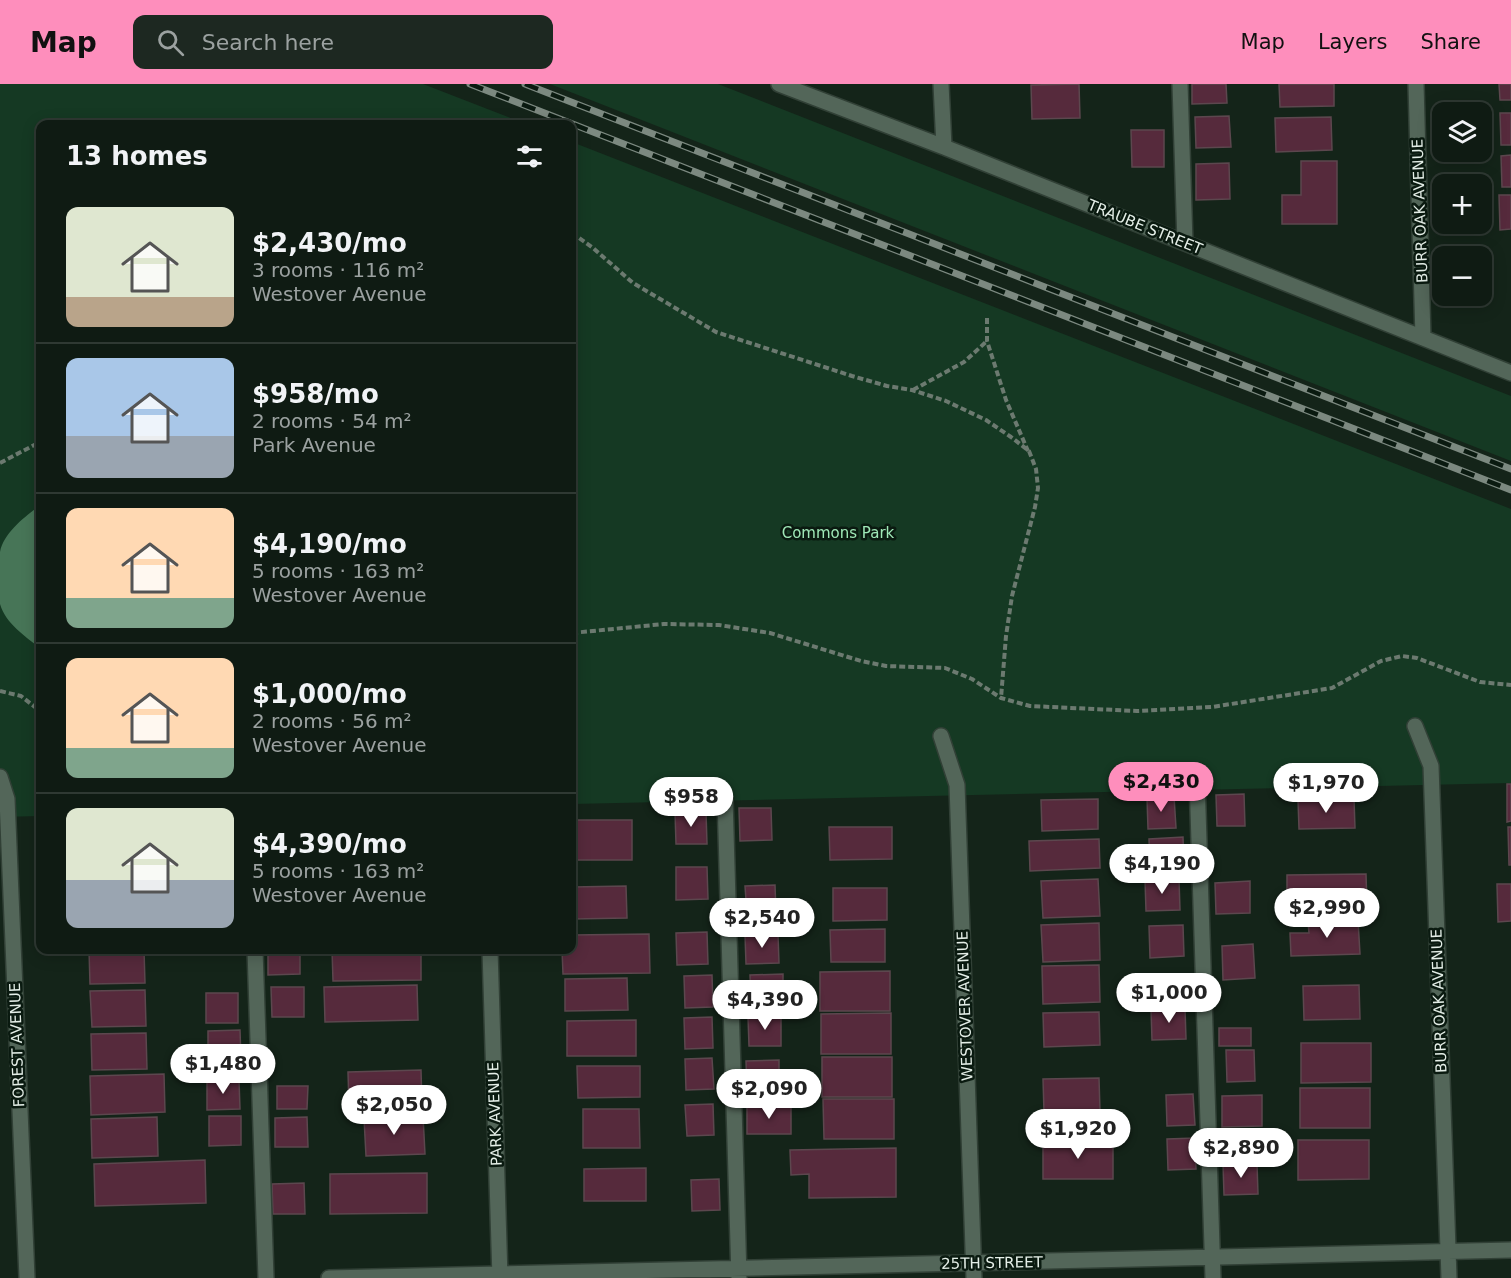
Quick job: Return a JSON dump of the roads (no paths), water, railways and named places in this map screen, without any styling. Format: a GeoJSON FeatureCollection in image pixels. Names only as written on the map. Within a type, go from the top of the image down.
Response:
{"type":"FeatureCollection","features":[{"type":"Feature","properties":{"kind":"street","name":"TRAUBE STREET"},"geometry":{"type":"LineString","coordinates":[[779,84],[1511,372]]}},
{"type":"Feature","properties":{"kind":"street"},"geometry":{"type":"LineString","coordinates":[[941,84],[944,147]]}},
{"type":"Feature","properties":{"kind":"street"},"geometry":{"type":"LineString","coordinates":[[1180,84],[1185,243]]}},
{"type":"Feature","properties":{"kind":"street","name":"BURR OAK AVENUE"},"geometry":{"type":"LineString","coordinates":[[1416,84],[1423,338]]}},
{"type":"Feature","properties":{"kind":"street","name":"BURR OAK AVENUE"},"geometry":{"type":"LineString","coordinates":[[1415,726],[1431,766],[1449,1278]]}},
{"type":"Feature","properties":{"kind":"street","name":"WESTOVER AVENUE"},"geometry":{"type":"LineString","coordinates":[[941,736],[957,785],[974,1271]]}},
{"type":"Feature","properties":{"kind":"street","name":"FOREST AVENUE"},"geometry":{"type":"LineString","coordinates":[[0,777],[8,799],[27,1278]]}},
{"type":"Feature","properties":{"kind":"street"},"geometry":{"type":"LineString","coordinates":[[1197,779],[1213,1278]]}},
{"type":"Feature","properties":{"kind":"street"},"geometry":{"type":"LineString","coordinates":[[725,798],[739,1273]]}},
{"type":"Feature","properties":{"kind":"street"},"geometry":{"type":"LineString","coordinates":[[255,954],[266,1278]]}},
{"type":"Feature","properties":{"kind":"street","name":"PARK AVENUE"},"geometry":{"type":"LineString","coordinates":[[490,954],[500,1276]]}},
{"type":"Feature","properties":{"kind":"street","name":"25TH STREET"},"geometry":{"type":"LineString","coordinates":[[329,1278],[974,1271],[1212,1257],[1511,1250]]}},
{"type":"Feature","properties":{"kind":"railway"},"geometry":{"type":"LineString","coordinates":[[470,84],[562,120]]}},
{"type":"Feature","properties":{"kind":"railway"},"geometry":{"type":"LineString","coordinates":[[525,84],[1511,469]]}},
{"type":"Feature","properties":{"kind":"railway"},"geometry":{"type":"LineString","coordinates":[[576,125],[1511,490]]}},
{"type":"Feature","properties":{"kind":"park label","name":"Commons Park"},"geometry":{"type":"Point","coordinates":[838,533]}}]}
